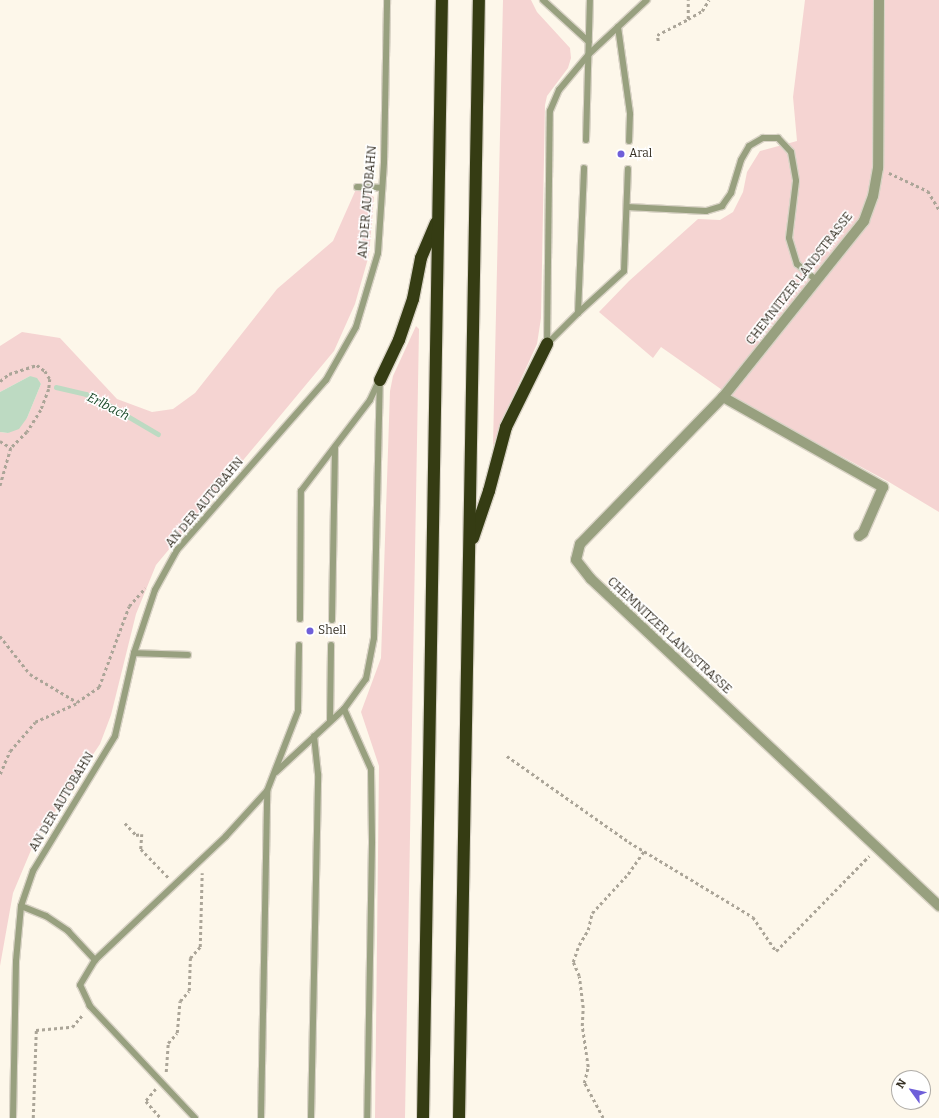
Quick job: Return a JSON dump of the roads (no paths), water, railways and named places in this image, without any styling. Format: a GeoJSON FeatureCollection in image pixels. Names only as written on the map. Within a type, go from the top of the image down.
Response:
{"type":"FeatureCollection","features":[{"type":"Feature","properties":{"kind":"highway"},"geometry":{"type":"LineString","coordinates":[[422,1118],[442,0]]}},
{"type":"Feature","properties":{"kind":"highway"},"geometry":{"type":"LineString","coordinates":[[459,1118],[479,0]]}},
{"type":"Feature","properties":{"kind":"highway"},"geometry":{"type":"LineString","coordinates":[[380,380],[399,340],[413,299],[421,258],[439,218]]}},
{"type":"Feature","properties":{"kind":"highway"},"geometry":{"type":"LineString","coordinates":[[469,548],[489,491],[506,427],[547,344]]}},
{"type":"Feature","properties":{"kind":"street","name":"CHEMNITZER LANDSTRASSE"},"geometry":{"type":"LineString","coordinates":[[879,0],[878,168],[873,196],[864,221],[723,397],[580,544],[576,560],[591,579],[939,906]]}},
{"type":"Feature","properties":{"kind":"street"},"geometry":{"type":"LineString","coordinates":[[723,397],[883,487],[863,533],[859,536]]}},
{"type":"Feature","properties":{"kind":"lane","name":"AN DER AUTOBAHN"},"geometry":{"type":"LineString","coordinates":[[12,1118],[16,961],[21,906],[33,871],[115,736],[134,653],[155,590],[178,550],[326,380],[356,327],[378,253],[382,188],[387,0]]}},
{"type":"Feature","properties":{"kind":"lane"},"geometry":{"type":"LineString","coordinates":[[543,0],[590,42]]}},
{"type":"Feature","properties":{"kind":"lane"},"geometry":{"type":"LineString","coordinates":[[586,140],[590,0]]}},
{"type":"Feature","properties":{"kind":"lane"},"geometry":{"type":"LineString","coordinates":[[547,344],[550,111],[559,90],[589,54],[646,1]]}},
{"type":"Feature","properties":{"kind":"lane"},"geometry":{"type":"LineString","coordinates":[[618,27],[630,114],[629,141]]}},
{"type":"Feature","properties":{"kind":"lane"},"geometry":{"type":"LineString","coordinates":[[627,207],[706,211],[722,206],[731,193],[741,160],[750,146],[763,138],[778,138],[791,152],[796,181],[789,238],[797,264],[816,280]]}},
{"type":"Feature","properties":{"kind":"lane"},"geometry":{"type":"LineString","coordinates":[[578,312],[584,168]]}},
{"type":"Feature","properties":{"kind":"lane"},"geometry":{"type":"LineString","coordinates":[[547,344],[578,312],[624,271],[628,169]]}},
{"type":"Feature","properties":{"kind":"lane"},"geometry":{"type":"LineString","coordinates":[[357,187],[382,188]]}},
{"type":"Feature","properties":{"kind":"lane"},"geometry":{"type":"LineString","coordinates":[[300,619],[301,491],[370,400],[380,380]]}},
{"type":"Feature","properties":{"kind":"lane"},"geometry":{"type":"LineString","coordinates":[[273,774],[344,709],[366,678],[374,638],[380,380]]}},
{"type":"Feature","properties":{"kind":"lane"},"geometry":{"type":"LineString","coordinates":[[332,620],[335,447]]}},
{"type":"Feature","properties":{"kind":"lane"},"geometry":{"type":"LineString","coordinates":[[261,1118],[267,791],[298,711],[299,645]]}},
{"type":"Feature","properties":{"kind":"lane"},"geometry":{"type":"LineString","coordinates":[[330,721],[332,645]]}},
{"type":"Feature","properties":{"kind":"lane"},"geometry":{"type":"LineString","coordinates":[[134,653],[188,656]]}},
{"type":"Feature","properties":{"kind":"lane"},"geometry":{"type":"LineString","coordinates":[[344,709],[371,770],[372,843],[367,1118]]}},
{"type":"Feature","properties":{"kind":"lane"},"geometry":{"type":"LineString","coordinates":[[311,1118],[318,774],[314,736]]}},
{"type":"Feature","properties":{"kind":"lane"},"geometry":{"type":"LineString","coordinates":[[195,1118],[90,1006],[80,985],[95,960],[202,858],[267,791]]}},
{"type":"Feature","properties":{"kind":"lane"},"geometry":{"type":"LineString","coordinates":[[21,906],[46,916],[68,931],[95,960]]}},
{"type":"Feature","properties":{"kind":"waterway","name":"Erlbach"},"geometry":{"type":"LineString","coordinates":[[56,387],[86,394],[102,401],[158,434]]}},
{"type":"Feature","properties":{"kind":"place","name":"Aral"},"geometry":{"type":"Point","coordinates":[621,154]}},
{"type":"Feature","properties":{"kind":"place","name":"Shell"},"geometry":{"type":"Point","coordinates":[310,631]}}]}
